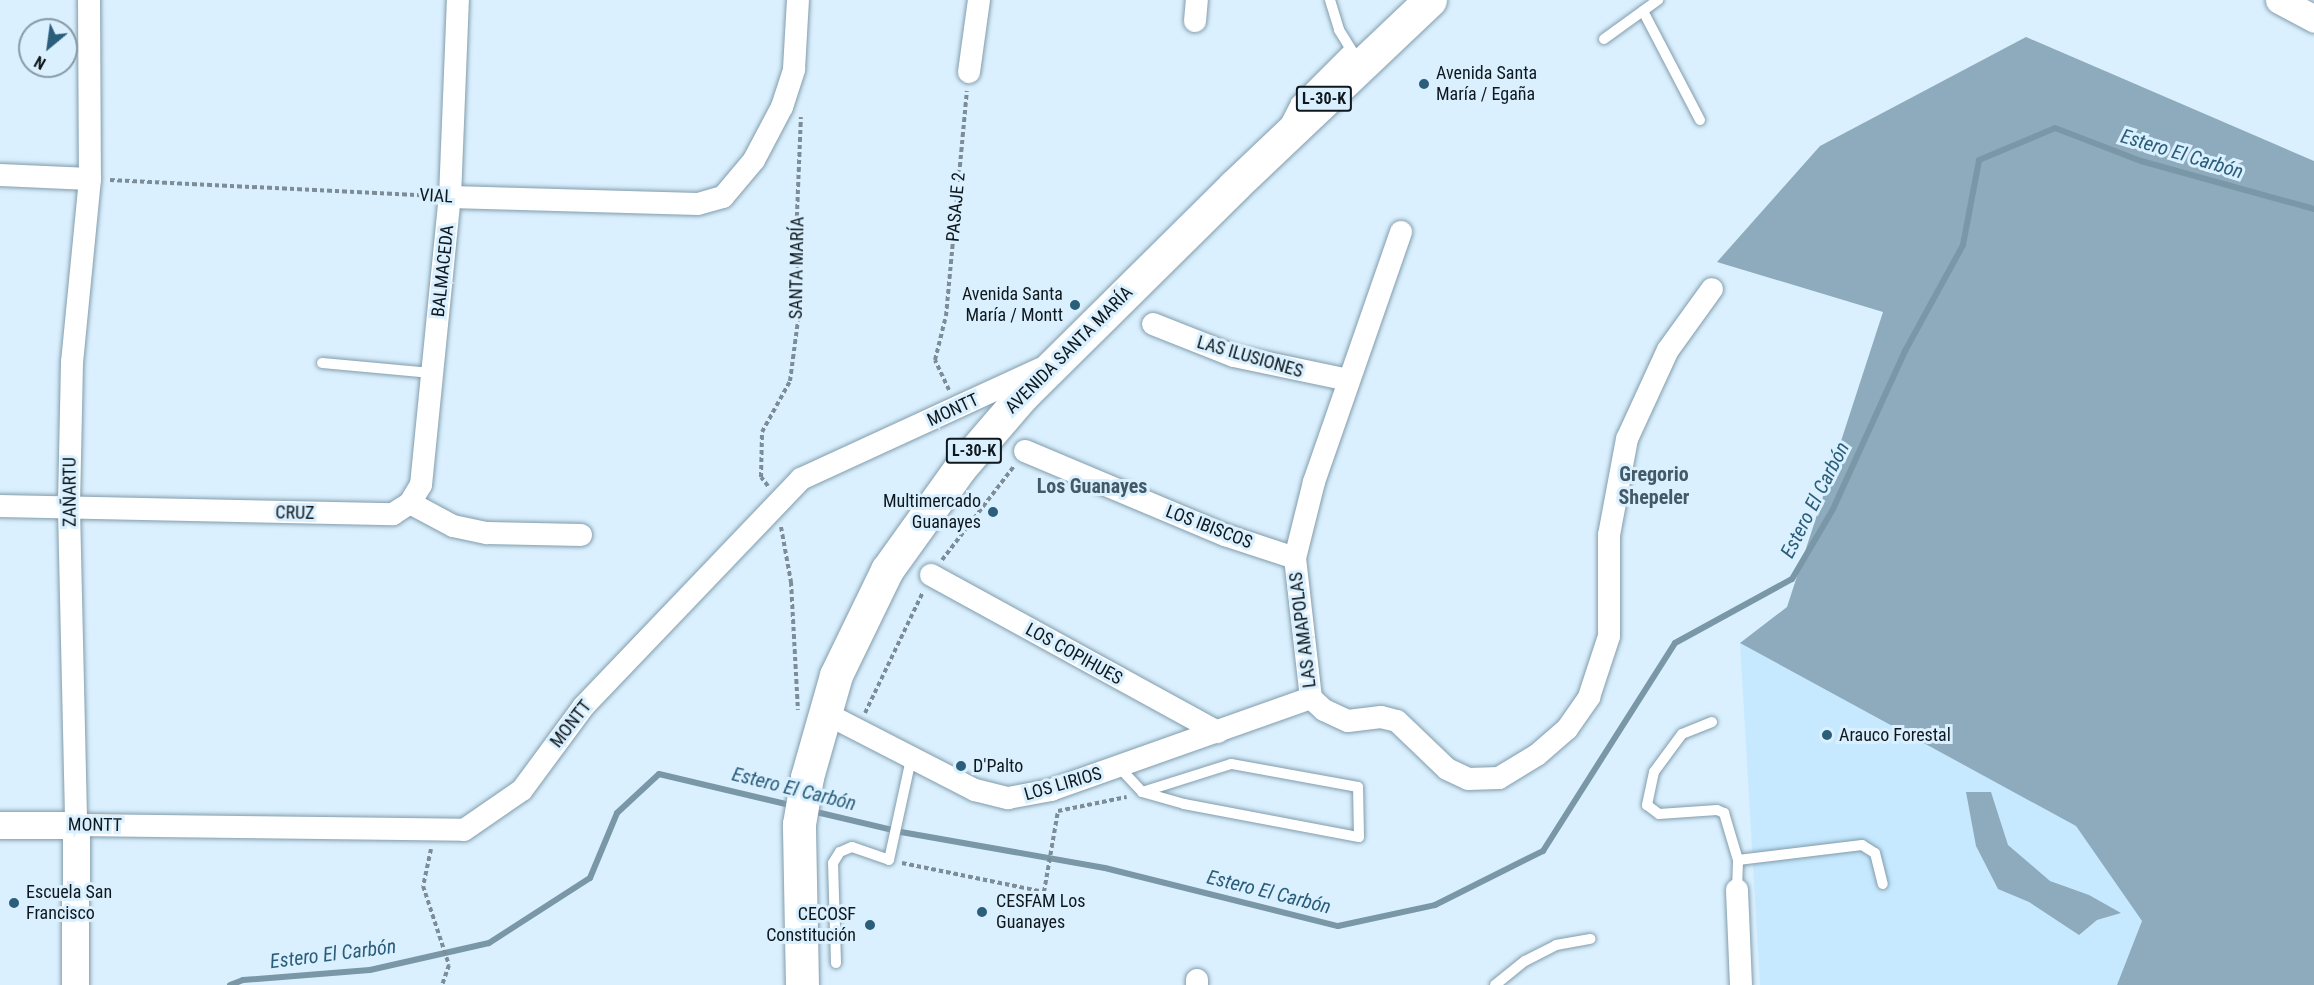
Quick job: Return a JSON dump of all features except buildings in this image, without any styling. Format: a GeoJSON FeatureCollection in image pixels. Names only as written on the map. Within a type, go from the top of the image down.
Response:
{"type":"FeatureCollection","features":[{"type":"Feature","properties":{"kind":"main road","name":"AVENIDA SANTA MARÍA"},"geometry":{"type":"LineString","coordinates":[[802,985],[799,824],[807,777],[823,712],[855,630],[909,538],[990,431],[1055,362],[1286,136],[1356,56],[1430,0]]}},
{"type":"Feature","properties":{"kind":"street","name":"ZAÑARTU"},"geometry":{"type":"LineString","coordinates":[[75,985],[76,825],[69,509],[72,362],[90,179],[89,0]]}},
{"type":"Feature","properties":{"kind":"street","name":"BALMACEDA"},"geometry":{"type":"LineString","coordinates":[[410,503],[421,485],[450,197],[458,0]]}},
{"type":"Feature","properties":{"kind":"street","name":"VIAL"},"geometry":{"type":"LineString","coordinates":[[450,197],[698,204],[715,201],[737,184],[765,144],[782,107],[794,69],[798,0]]}},
{"type":"Feature","properties":{"kind":"street"},"geometry":{"type":"LineString","coordinates":[[969,72],[979,0]]}},
{"type":"Feature","properties":{"kind":"street"},"geometry":{"type":"LineString","coordinates":[[2279,0],[2314,19]]}},
{"type":"Feature","properties":{"kind":"street"},"geometry":{"type":"LineString","coordinates":[[0,175],[90,179]]}},
{"type":"Feature","properties":{"kind":"street","name":"LAS AMAPOLAS"},"geometry":{"type":"LineString","coordinates":[[1401,232],[1314,482],[1295,558],[1311,698],[1324,711],[1348,721],[1381,717],[1397,721],[1447,769],[1479,781],[1506,774],[1537,755],[1567,729],[1589,697],[1605,658],[1611,614],[1609,535],[1628,439],[1668,350],[1712,289]]}},
{"type":"Feature","properties":{"kind":"street","name":"LAS ILUSIONES"},"geometry":{"type":"LineString","coordinates":[[1153,324],[1234,357],[1349,380]]}},
{"type":"Feature","properties":{"kind":"street","name":"MONTT"},"geometry":{"type":"LineString","coordinates":[[0,825],[464,830],[522,790],[584,706],[676,613],[777,500],[801,479],[1055,362]]}},
{"type":"Feature","properties":{"kind":"street","name":"LOS IBISCOS"},"geometry":{"type":"LineString","coordinates":[[1025,451],[1225,535],[1295,558]]}},
{"type":"Feature","properties":{"kind":"street"},"geometry":{"type":"LineString","coordinates":[[410,503],[453,526],[487,533],[581,535]]}},
{"type":"Feature","properties":{"kind":"street","name":"CRUZ"},"geometry":{"type":"LineString","coordinates":[[0,506],[393,514],[410,503]]}},
{"type":"Feature","properties":{"kind":"street","name":"LOS COPIHUES"},"geometry":{"type":"LineString","coordinates":[[931,575],[1218,732]]}},
{"type":"Feature","properties":{"kind":"street","name":"LOS LIRIOS"},"geometry":{"type":"LineString","coordinates":[[823,712],[975,790],[1008,798],[1037,795],[1311,698]]}},
{"type":"Feature","properties":{"kind":"street"},"geometry":{"type":"LineString","coordinates":[[1737,890],[1741,985]]}},
{"type":"Feature","properties":{"kind":"lane"},"geometry":{"type":"LineString","coordinates":[[1330,0],[1339,30],[1356,56]]}},
{"type":"Feature","properties":{"kind":"lane"},"geometry":{"type":"LineString","coordinates":[[1604,39],[1658,0]]}},
{"type":"Feature","properties":{"kind":"lane"},"geometry":{"type":"LineString","coordinates":[[1643,11],[1700,120]]}},
{"type":"Feature","properties":{"kind":"lane"},"geometry":{"type":"LineString","coordinates":[[322,363],[432,373]]}},
{"type":"Feature","properties":{"kind":"lane"},"geometry":{"type":"LineString","coordinates":[[1712,722],[1682,734],[1654,772],[1647,805],[1659,814],[1717,810],[1724,813],[1738,860],[1737,890]]}},
{"type":"Feature","properties":{"kind":"lane"},"geometry":{"type":"LineString","coordinates":[[836,963],[833,862],[840,852],[852,847],[890,860],[893,835],[911,759]]}},
{"type":"Feature","properties":{"kind":"lane"},"geometry":{"type":"LineString","coordinates":[[1119,767],[1142,792],[1184,804],[1359,837],[1358,787],[1231,764],[1142,792]]}},
{"type":"Feature","properties":{"kind":"lane"},"geometry":{"type":"LineString","coordinates":[[1738,860],[1862,844],[1875,853],[1882,884]]}},
{"type":"Feature","properties":{"kind":"lane"},"geometry":{"type":"LineString","coordinates":[[1495,985],[1525,961],[1556,945],[1590,939]]}},
{"type":"Feature","properties":{"kind":"path","name":"PASAJE 2"},"geometry":{"type":"LineString","coordinates":[[957,408],[935,360],[946,316],[969,72]]}},
{"type":"Feature","properties":{"kind":"path","name":"SANTA MARÍA"},"geometry":{"type":"LineString","coordinates":[[801,114],[796,239],[800,305],[790,381],[762,432],[761,477],[777,500],[790,582],[799,715],[823,712]]}},
{"type":"Feature","properties":{"kind":"path","name":"VIAL"},"geometry":{"type":"LineString","coordinates":[[90,179],[450,197]]}},
{"type":"Feature","properties":{"kind":"path"},"geometry":{"type":"LineString","coordinates":[[890,860],[1044,892],[1058,811],[1115,801],[1142,792]]}},
{"type":"Feature","properties":{"kind":"path"},"geometry":{"type":"LineString","coordinates":[[435,831],[423,886],[449,965],[442,985]]}},
{"type":"Feature","properties":{"kind":"shaded area"},"geometry":{"type":"Polygon","coordinates":[[[2026,37],[2314,161],[2314,985],[2117,985],[2142,921],[2076,826],[1740,643],[1787,607],[1883,312],[1717,262],[1820,146],[2026,37]]]}},
{"type":"Feature","properties":{"kind":"shaded area","name":"Arauco Forestal"},"geometry":{"type":"Polygon","coordinates":[[[1740,643],[2076,826],[2142,921],[2117,985],[1760,985],[1740,643]]]}},
{"type":"Feature","properties":{"kind":"shaded area"},"geometry":{"type":"Polygon","coordinates":[[[1966,792],[1991,792],[2008,845],[2050,881],[2089,895],[2121,913],[2097,920],[2079,935],[2029,902],[1998,889],[1976,846],[1966,792]]]}},
{"type":"Feature","properties":{"kind":"waterway","name":"Estero El Carbón"},"geometry":{"type":"LineString","coordinates":[[812,811],[901,832],[1105,868],[1338,926],[1435,905],[1543,851],[1675,643],[1792,579],[1833,509],[1905,351],[1963,245],[1979,160],[2055,128],[2141,161],[2314,209]]}},
{"type":"Feature","properties":{"kind":"waterway","name":"Estero El Carbón"},"geometry":{"type":"LineString","coordinates":[[230,985],[243,980],[370,970],[489,943],[590,878],[617,813],[659,774],[794,806]]}},
{"type":"Feature","properties":{"kind":"place","name":"Avenida Santa María / Egaña"},"geometry":{"type":"Point","coordinates":[1424,84]}},
{"type":"Feature","properties":{"kind":"place","name":"Avenida Santa María / Montt"},"geometry":{"type":"Point","coordinates":[1075,305]}},
{"type":"Feature","properties":{"kind":"place","name":"Multimercado Guanayes"},"geometry":{"type":"Point","coordinates":[993,512]}},
{"type":"Feature","properties":{"kind":"place","name":"Arauco Forestal"},"geometry":{"type":"Point","coordinates":[1827,735]}},
{"type":"Feature","properties":{"kind":"place","name":"D'Palto"},"geometry":{"type":"Point","coordinates":[961,766]}},
{"type":"Feature","properties":{"kind":"place","name":"Escuela San Francisco"},"geometry":{"type":"Point","coordinates":[14,903]}},
{"type":"Feature","properties":{"kind":"place","name":"CESFAM Los Guanayes"},"geometry":{"type":"Point","coordinates":[982,912]}},
{"type":"Feature","properties":{"kind":"place","name":"CECOSF Constitución"},"geometry":{"type":"Point","coordinates":[870,925]}},
{"type":"Feature","properties":{"kind":"district","name":"Los Guanayes"},"geometry":{"type":"Point","coordinates":[1092,486]}},
{"type":"Feature","properties":{"kind":"district","name":"Gregorio Shepeler"},"geometry":{"type":"Point","coordinates":[1654,486]}}]}
